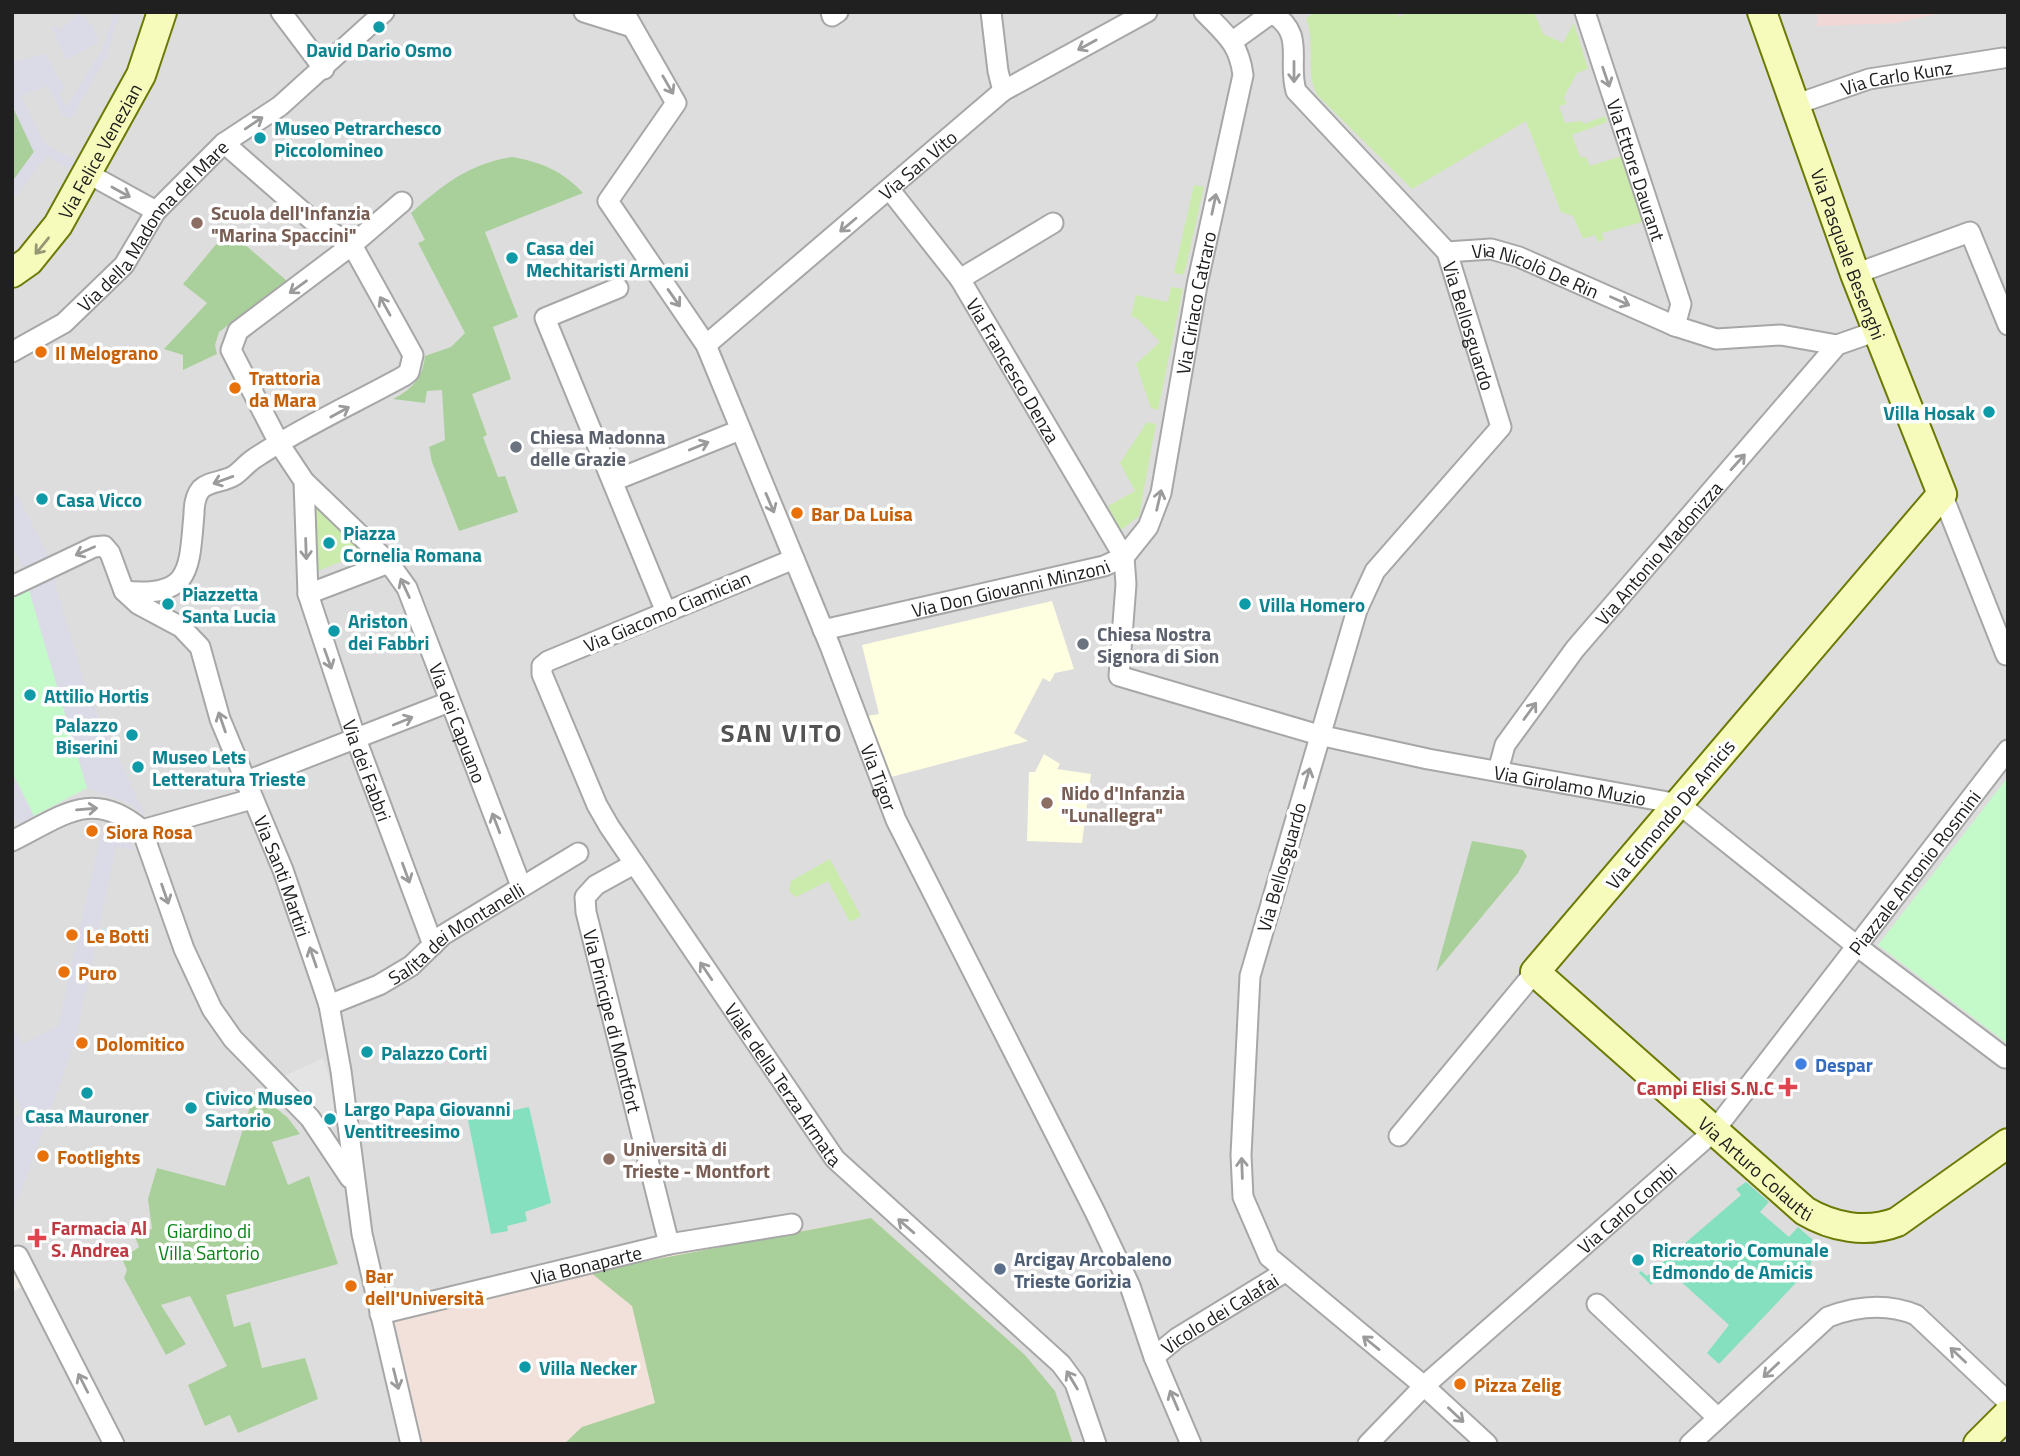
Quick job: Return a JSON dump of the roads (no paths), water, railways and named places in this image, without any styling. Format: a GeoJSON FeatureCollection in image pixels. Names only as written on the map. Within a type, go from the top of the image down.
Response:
{"type":"FeatureCollection","features":[{"type":"Feature","properties":{"kind":"street","name":"Via Felice Venezian"},"geometry":{"type":"LineString","coordinates":[[12,273],[29,261],[58,225],[141,75],[162,12]]}},
{"type":"Feature","properties":{"kind":"street"},"geometry":{"type":"LineString","coordinates":[[281,12],[324,69]]}},
{"type":"Feature","properties":{"kind":"street","name":"Via della Madonna del Mare"},"geometry":{"type":"LineString","coordinates":[[12,352],[64,323],[124,265],[156,211],[224,144],[280,106],[384,12]]}},
{"type":"Feature","properties":{"kind":"street"},"geometry":{"type":"LineString","coordinates":[[584,12],[628,20]]}},
{"type":"Feature","properties":{"kind":"street"},"geometry":{"type":"LineString","coordinates":[[831,12],[832,16],[838,12]]}},
{"type":"Feature","properties":{"kind":"street"},"geometry":{"type":"LineString","coordinates":[[991,12],[1003,91]]}},
{"type":"Feature","properties":{"kind":"street","name":"Via San Vito"},"geometry":{"type":"LineString","coordinates":[[706,345],[1003,91],[1147,12]]}},
{"type":"Feature","properties":{"kind":"street"},"geometry":{"type":"LineString","coordinates":[[1204,12],[1233,41],[1272,13]]}},
{"type":"Feature","properties":{"kind":"street","name":"Via Ettore Daurant"},"geometry":{"type":"LineString","coordinates":[[1585,12],[1681,304],[1675,326]]}},
{"type":"Feature","properties":{"kind":"street","name":"Via Pasquale Besenghi"},"geometry":{"type":"LineString","coordinates":[[1762,12],[1855,274],[1942,494]]}},
{"type":"Feature","properties":{"kind":"street","name":"Via Nicolò De Rin"},"geometry":{"type":"LineString","coordinates":[[1272,13],[1284,20],[1291,30],[1294,50],[1292,78],[1296,92],[1447,251],[1491,249],[1519,257],[1675,326],[1716,339],[1781,335],[1837,345],[1877,331]]}},
{"type":"Feature","properties":{"kind":"street","name":"Via Tigor"},"geometry":{"type":"LineString","coordinates":[[628,20],[676,103],[608,201],[706,345],[823,631],[896,820],[1130,1286],[1154,1357],[1191,1444]]}},
{"type":"Feature","properties":{"kind":"street","name":"Via Ciriaco Catraro"},"geometry":{"type":"LineString","coordinates":[[1124,557],[1148,527],[1161,493],[1197,285],[1242,75],[1241,54],[1233,41]]}},
{"type":"Feature","properties":{"kind":"street","name":"Via Carlo Kunz"},"geometry":{"type":"LineString","coordinates":[[1794,105],[1868,79],[2003,58]]}},
{"type":"Feature","properties":{"kind":"street"},"geometry":{"type":"LineString","coordinates":[[12,586],[94,547],[104,545],[110,552],[124,591],[145,592],[173,586],[181,581],[190,557],[198,492],[205,486],[233,477],[257,457],[404,376],[413,367],[412,355],[352,245],[313,220],[224,144]]}},
{"type":"Feature","properties":{"kind":"street"},"geometry":{"type":"LineString","coordinates":[[87,173],[156,211]]}},
{"type":"Feature","properties":{"kind":"street","name":"Via Francesco Denza"},"geometry":{"type":"LineString","coordinates":[[890,190],[960,279],[1124,557]]}},
{"type":"Feature","properties":{"kind":"street"},"geometry":{"type":"LineString","coordinates":[[304,481],[308,594],[388,563],[304,481],[280,444],[234,360],[231,343],[238,331],[352,245],[402,202]]}},
{"type":"Feature","properties":{"kind":"street"},"geometry":{"type":"LineString","coordinates":[[960,279],[1053,223]]}},
{"type":"Feature","properties":{"kind":"street"},"geometry":{"type":"LineString","coordinates":[[1855,274],[1970,232],[2008,325]]}},
{"type":"Feature","properties":{"kind":"street","name":"Via Bellosguardo"},"geometry":{"type":"LineString","coordinates":[[1447,251],[1501,427],[1375,571],[1355,615],[1250,976],[1241,1155],[1243,1196],[1269,1257],[1424,1386],[1487,1444]]}},
{"type":"Feature","properties":{"kind":"street"},"geometry":{"type":"LineString","coordinates":[[618,288],[545,318],[666,612]]}},
{"type":"Feature","properties":{"kind":"street","name":"Via Antonio Madonizza"},"geometry":{"type":"LineString","coordinates":[[1498,771],[1505,745],[1574,649],[1837,345]]}},
{"type":"Feature","properties":{"kind":"street"},"geometry":{"type":"LineString","coordinates":[[613,481],[740,430]]}},
{"type":"Feature","properties":{"kind":"street"},"geometry":{"type":"LineString","coordinates":[[1942,494],[2006,655]]}},
{"type":"Feature","properties":{"kind":"street","name":"Via Edmondo De Amicis"},"geometry":{"type":"LineString","coordinates":[[1399,1136],[1942,494]]}},
{"type":"Feature","properties":{"kind":"street","name":"Via Don Giovanni Minzoni"},"geometry":{"type":"LineString","coordinates":[[823,631],[1104,566],[1124,557],[1126,584],[1119,676],[1319,734]]}},
{"type":"Feature","properties":{"kind":"street","name":"Via Giacomo Ciamician"},"geometry":{"type":"LineString","coordinates":[[542,666],[794,559]]}},
{"type":"Feature","properties":{"kind":"street","name":"Via dei Capuano"},"geometry":{"type":"LineString","coordinates":[[388,563],[407,588],[521,886]]}},
{"type":"Feature","properties":{"kind":"street","name":"Via Santi Martiri"},"geometry":{"type":"LineString","coordinates":[[124,591],[138,604],[181,627],[200,647],[220,719],[283,870],[329,1004],[341,1071],[353,1184]]}},
{"type":"Feature","properties":{"kind":"street","name":"Via dei Fabbri"},"geometry":{"type":"LineString","coordinates":[[308,594],[356,739],[433,945]]}},
{"type":"Feature","properties":{"kind":"street","name":"Viale della Terza Armata"},"geometry":{"type":"LineString","coordinates":[[542,666],[542,674],[597,805],[634,864],[835,1159],[854,1180],[1060,1364],[1075,1383],[1096,1444]]}},
{"type":"Feature","properties":{"kind":"street"},"geometry":{"type":"LineString","coordinates":[[142,830],[248,791],[356,739],[449,702]]}},
{"type":"Feature","properties":{"kind":"street","name":"Via Girolamo Muzio"},"geometry":{"type":"LineString","coordinates":[[1319,734],[1498,771],[1679,804],[1858,947]]}},
{"type":"Feature","properties":{"kind":"street","name":"Piazzale Antonio Rosmini"},"geometry":{"type":"LineString","coordinates":[[2005,1058],[1858,947],[2008,750]]}},
{"type":"Feature","properties":{"kind":"street"},"geometry":{"type":"LineString","coordinates":[[12,841],[64,814],[90,807],[115,811],[142,830],[184,949],[212,1009],[233,1039],[310,1118],[353,1184],[411,1444]]}},
{"type":"Feature","properties":{"kind":"street","name":"Salita dei Montanelli"},"geometry":{"type":"LineString","coordinates":[[329,1004],[379,985],[411,966],[443,934],[578,853]]}},
{"type":"Feature","properties":{"kind":"street","name":"Via Principe di Montfort"},"geometry":{"type":"LineString","coordinates":[[634,864],[596,885],[586,897],[586,912],[669,1244]]}},
{"type":"Feature","properties":{"kind":"street","name":"Via Carlo Combi"},"geometry":{"type":"LineString","coordinates":[[1368,1444],[1424,1386],[1714,1131],[1858,947]]}},
{"type":"Feature","properties":{"kind":"street","name":"Via Arturo Colautti"},"geometry":{"type":"LineString","coordinates":[[1535,972],[1805,1211],[1841,1226],[1882,1228],[1897,1222],[2008,1143]]}},
{"type":"Feature","properties":{"kind":"street","name":"Via Bonaparte"},"geometry":{"type":"LineString","coordinates":[[380,1314],[669,1244],[792,1224]]}},
{"type":"Feature","properties":{"kind":"street"},"geometry":{"type":"LineString","coordinates":[[14,1253],[114,1444]]}},
{"type":"Feature","properties":{"kind":"street","name":"Vicolo dei Calafai"},"geometry":{"type":"LineString","coordinates":[[1154,1357],[1177,1338],[1285,1272]]}},
{"type":"Feature","properties":{"kind":"street"},"geometry":{"type":"LineString","coordinates":[[1597,1304],[1718,1418]]}},
{"type":"Feature","properties":{"kind":"street"},"geometry":{"type":"LineString","coordinates":[[1690,1444],[1828,1317],[1849,1309],[1898,1307],[1916,1315],[2008,1402]]}},
{"type":"Feature","properties":{"kind":"street"},"geometry":{"type":"LineString","coordinates":[[1978,1444],[2008,1414]]}},
{"type":"Feature","properties":{"kind":"place","name":"David Dario Osmo"},"geometry":{"type":"Point","coordinates":[379,27]}},
{"type":"Feature","properties":{"kind":"place","name":"Museo Petrarchesco Piccolomineo"},"geometry":{"type":"Point","coordinates":[260,138]}},
{"type":"Feature","properties":{"kind":"place","name":"Scuola dell'Infanzia \"Marina Spaccini\""},"geometry":{"type":"Point","coordinates":[197,223]}},
{"type":"Feature","properties":{"kind":"place","name":"Casa dei Mechitaristi Armeni"},"geometry":{"type":"Point","coordinates":[512,258]}},
{"type":"Feature","properties":{"kind":"place","name":"Il Melograno"},"geometry":{"type":"Point","coordinates":[41,352]}},
{"type":"Feature","properties":{"kind":"place","name":"Trattoria da Mara"},"geometry":{"type":"Point","coordinates":[235,388]}},
{"type":"Feature","properties":{"kind":"place","name":"Villa Hosak"},"geometry":{"type":"Point","coordinates":[1989,412]}},
{"type":"Feature","properties":{"kind":"place","name":"Chiesa Madonna delle Grazie"},"geometry":{"type":"Point","coordinates":[516,447]}},
{"type":"Feature","properties":{"kind":"place","name":"Casa Vicco"},"geometry":{"type":"Point","coordinates":[42,499]}},
{"type":"Feature","properties":{"kind":"place","name":"Bar Da Luisa"},"geometry":{"type":"Point","coordinates":[797,513]}},
{"type":"Feature","properties":{"kind":"place","name":"Piazza Cornelia Romana"},"geometry":{"type":"Point","coordinates":[329,543]}},
{"type":"Feature","properties":{"kind":"place","name":"Piazzetta Santa Lucia"},"geometry":{"type":"Point","coordinates":[168,604]}},
{"type":"Feature","properties":{"kind":"place","name":"Villa Homero"},"geometry":{"type":"Point","coordinates":[1245,604]}},
{"type":"Feature","properties":{"kind":"place","name":"Ariston dei Fabbri"},"geometry":{"type":"Point","coordinates":[334,631]}},
{"type":"Feature","properties":{"kind":"place","name":"Chiesa Nostra Signora di Sion"},"geometry":{"type":"Point","coordinates":[1083,644]}},
{"type":"Feature","properties":{"kind":"place","name":"Attilio Hortis"},"geometry":{"type":"Point","coordinates":[30,695]}},
{"type":"Feature","properties":{"kind":"place","name":"Palazzo Biserini"},"geometry":{"type":"Point","coordinates":[132,735]}},
{"type":"Feature","properties":{"kind":"place","name":"Museo Lets Letteratura Trieste"},"geometry":{"type":"Point","coordinates":[138,767]}},
{"type":"Feature","properties":{"kind":"place","name":"Nido d'Infanzia \"Lunallegra\""},"geometry":{"type":"Point","coordinates":[1047,803]}},
{"type":"Feature","properties":{"kind":"place","name":"Siora Rosa"},"geometry":{"type":"Point","coordinates":[92,831]}},
{"type":"Feature","properties":{"kind":"place","name":"Le Botti"},"geometry":{"type":"Point","coordinates":[72,935]}},
{"type":"Feature","properties":{"kind":"place","name":"Puro"},"geometry":{"type":"Point","coordinates":[64,972]}},
{"type":"Feature","properties":{"kind":"place","name":"Dolomitico"},"geometry":{"type":"Point","coordinates":[82,1043]}},
{"type":"Feature","properties":{"kind":"place","name":"Palazzo Corti"},"geometry":{"type":"Point","coordinates":[367,1052]}},
{"type":"Feature","properties":{"kind":"place","name":"Despar"},"geometry":{"type":"Point","coordinates":[1801,1064]}},
{"type":"Feature","properties":{"kind":"place","name":"Campi Elisi S.N.C"},"geometry":{"type":"Point","coordinates":[1788,1087]}},
{"type":"Feature","properties":{"kind":"place","name":"Casa Mauroner"},"geometry":{"type":"Point","coordinates":[87,1093]}},
{"type":"Feature","properties":{"kind":"place","name":"Civico Museo Sartorio"},"geometry":{"type":"Point","coordinates":[191,1108]}},
{"type":"Feature","properties":{"kind":"place","name":"Largo Papa Giovanni Ventitreesimo"},"geometry":{"type":"Point","coordinates":[330,1119]}},
{"type":"Feature","properties":{"kind":"place","name":"Footlights"},"geometry":{"type":"Point","coordinates":[43,1156]}},
{"type":"Feature","properties":{"kind":"place","name":"Università di Trieste - Montfort"},"geometry":{"type":"Point","coordinates":[609,1159]}},
{"type":"Feature","properties":{"kind":"place","name":"Farmacia Al S. Andrea"},"geometry":{"type":"Point","coordinates":[37,1238]}},
{"type":"Feature","properties":{"kind":"place","name":"Ricreatorio Comunale Edmondo de Amicis"},"geometry":{"type":"Point","coordinates":[1638,1260]}},
{"type":"Feature","properties":{"kind":"place","name":"Arcigay Arcobaleno Trieste Gorizia"},"geometry":{"type":"Point","coordinates":[1000,1269]}},
{"type":"Feature","properties":{"kind":"place","name":"Bar dell'Università"},"geometry":{"type":"Point","coordinates":[351,1286]}},
{"type":"Feature","properties":{"kind":"place","name":"Villa Necker"},"geometry":{"type":"Point","coordinates":[525,1367]}},
{"type":"Feature","properties":{"kind":"place","name":"Pizza Zelig"},"geometry":{"type":"Point","coordinates":[1460,1384]}},
{"type":"Feature","properties":{"kind":"district","name":"SAN VITO"},"geometry":{"type":"Point","coordinates":[782,732]}},
{"type":"Feature","properties":{"kind":"park label","name":"Giardino di Villa Sartorio"},"geometry":{"type":"Point","coordinates":[209,1241]}}]}
